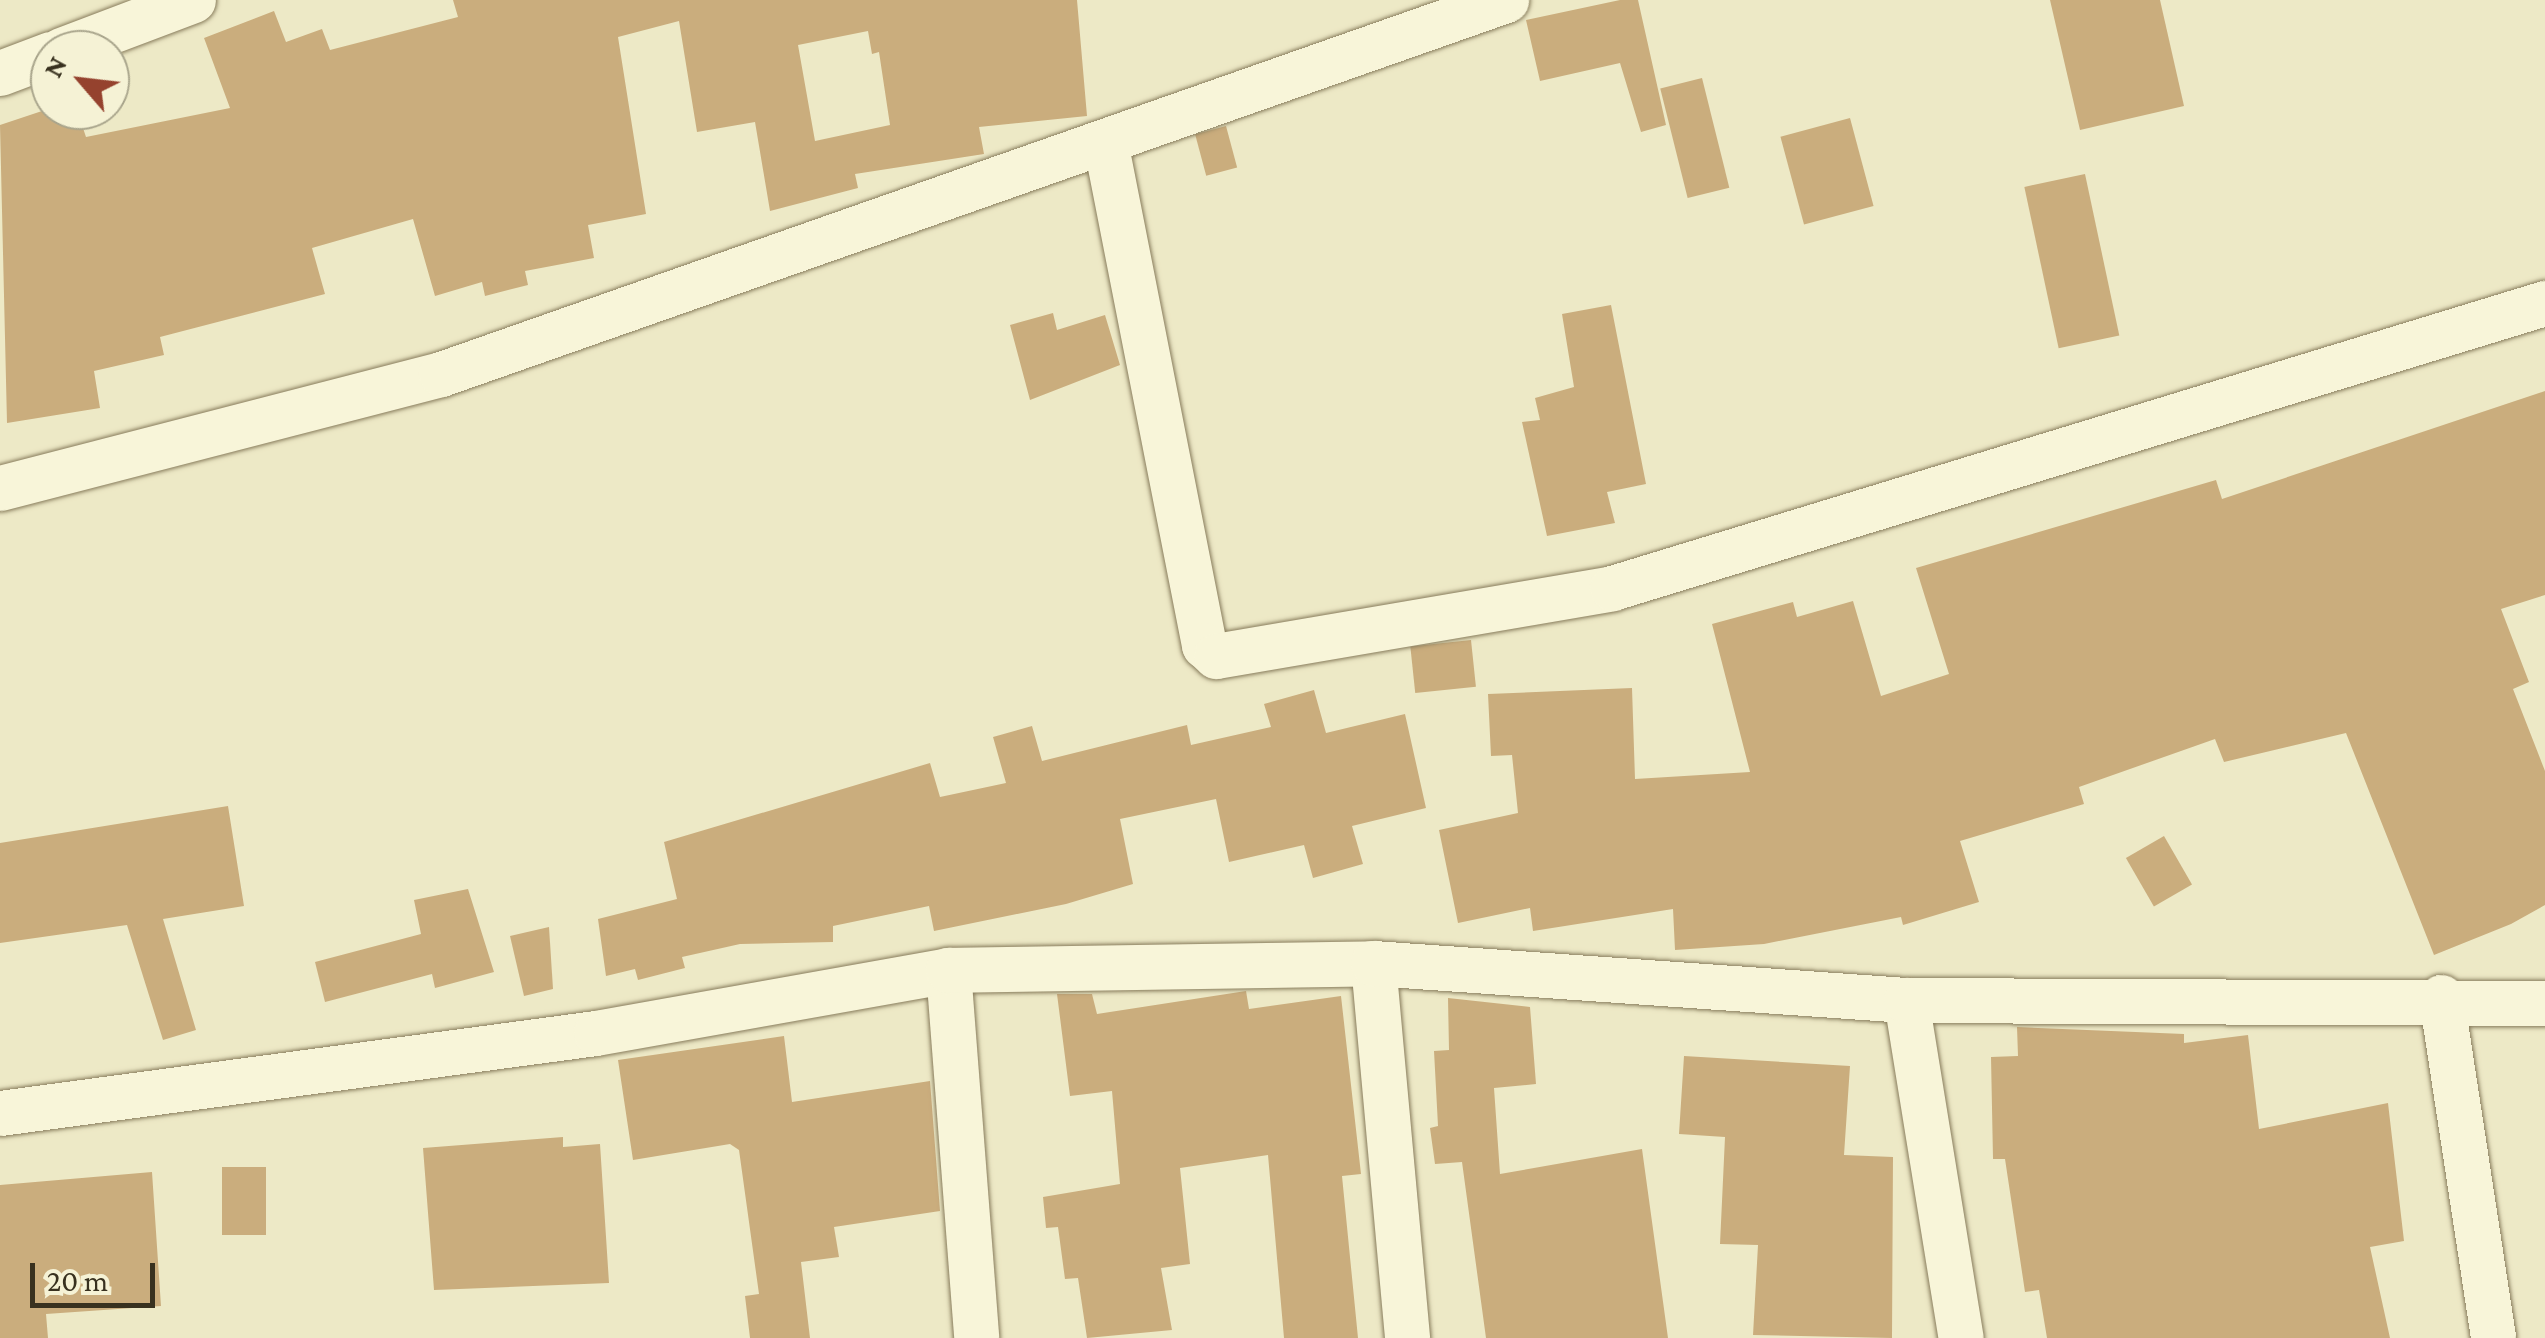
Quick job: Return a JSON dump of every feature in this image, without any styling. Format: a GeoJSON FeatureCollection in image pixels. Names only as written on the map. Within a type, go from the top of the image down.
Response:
{"type":"FeatureCollection","features":[{"type":"Feature","properties":{"kind":"street"},"geometry":{"type":"LineString","coordinates":[[114,30],[193,0]]}},
{"type":"Feature","properties":{"kind":"street"},"geometry":{"type":"LineString","coordinates":[[0,488],[441,374],[1106,146],[1506,0]]}},
{"type":"Feature","properties":{"kind":"street"},"geometry":{"type":"LineString","coordinates":[[0,73],[30,62]]}},
{"type":"Feature","properties":{"kind":"street"},"geometry":{"type":"LineString","coordinates":[[1106,146],[1204,645],[1216,656],[1612,588],[2545,303]]}},
{"type":"Feature","properties":{"kind":"street"},"geometry":{"type":"LineString","coordinates":[[1373,963],[1407,1338]]}},
{"type":"Feature","properties":{"kind":"street"},"geometry":{"type":"LineString","coordinates":[[0,1114],[596,1032],[948,970],[1373,963],[1906,1000],[2441,997],[2545,1003]]}},
{"type":"Feature","properties":{"kind":"street"},"geometry":{"type":"LineString","coordinates":[[948,970],[976,1338]]}},
{"type":"Feature","properties":{"kind":"street"},"geometry":{"type":"LineString","coordinates":[[2441,997],[2493,1338]]}},
{"type":"Feature","properties":{"kind":"street"},"geometry":{"type":"LineString","coordinates":[[1906,1000],[1961,1338]]}},
{"type":"Feature","properties":{"kind":"building"},"geometry":{"type":"Polygon","coordinates":[[[453,0],[1077,0],[1087,116],[979,127],[984,154],[855,174],[858,188],[770,211],[755,122],[697,132],[679,21],[618,37],[646,214],[588,225],[594,258],[525,271],[528,285],[485,296],[482,282],[435,296],[413,219],[312,248],[325,294],[160,337],[164,355],[94,371],[100,408],[7,423],[0,125],[30,115],[30,130],[84,130],[86,137],[230,108],[204,38],[274,11],[286,42],[322,29],[330,50],[458,17],[453,0]],[[868,31],[798,45],[815,141],[890,125],[879,52],[872,54],[868,31]]]}},
{"type":"Feature","properties":{"kind":"building"},"geometry":{"type":"Polygon","coordinates":[[[1620,0],[1638,0],[1666,125],[1641,132],[1620,63],[1540,81],[1526,20],[1620,0]]]}},
{"type":"Feature","properties":{"kind":"building"},"geometry":{"type":"Polygon","coordinates":[[[2050,0],[2160,0],[2184,106],[2080,130],[2050,0]]]}},
{"type":"Feature","properties":{"kind":"building"},"geometry":{"type":"Polygon","coordinates":[[[1702,78],[1729,188],[1688,198],[1660,88],[1702,78]]]}},
{"type":"Feature","properties":{"kind":"building"},"geometry":{"type":"Polygon","coordinates":[[[1850,118],[1874,206],[1804,225],[1780,137],[1850,118]]]}},
{"type":"Feature","properties":{"kind":"building"},"geometry":{"type":"Polygon","coordinates":[[[1226,126],[1237,168],[1206,176],[1195,134],[1226,126]]]}},
{"type":"Feature","properties":{"kind":"building"},"geometry":{"type":"Polygon","coordinates":[[[2085,174],[2119,335],[2059,348],[2024,187],[2085,174]]]}},
{"type":"Feature","properties":{"kind":"building"},"geometry":{"type":"Polygon","coordinates":[[[1611,305],[1646,484],[1607,492],[1615,523],[1547,536],[1522,422],[1540,420],[1535,398],[1574,387],[1562,314],[1611,305]]]}},
{"type":"Feature","properties":{"kind":"building"},"geometry":{"type":"Polygon","coordinates":[[[1053,313],[1057,330],[1105,315],[1120,365],[1030,400],[1010,325],[1053,313]]]}},
{"type":"Feature","properties":{"kind":"building"},"geometry":{"type":"Polygon","coordinates":[[[2545,391],[2545,595],[2501,609],[2529,682],[2513,689],[2545,771],[2545,905],[2511,924],[2434,955],[2346,733],[2224,762],[2215,739],[2079,787],[2084,804],[1960,841],[1979,902],[1903,925],[1901,917],[1764,944],[1675,950],[1673,909],[1533,931],[1530,908],[1458,923],[1439,830],[1518,813],[1512,755],[1491,756],[1488,694],[1632,688],[1635,779],[1750,772],[1712,624],[1793,602],[1797,617],[1853,601],[1881,696],[1949,674],[1916,568],[2216,480],[2222,499],[2545,391]]]}},
{"type":"Feature","properties":{"kind":"building"},"geometry":{"type":"Polygon","coordinates":[[[1471,640],[1476,687],[1415,693],[1410,646],[1471,640]]]}},
{"type":"Feature","properties":{"kind":"building"},"geometry":{"type":"Polygon","coordinates":[[[1314,690],[1326,733],[1405,714],[1426,808],[1352,826],[1363,864],[1313,878],[1304,845],[1229,862],[1216,799],[1120,819],[1133,884],[1066,904],[934,931],[929,906],[833,926],[833,942],[740,944],[682,957],[685,968],[638,980],[635,969],[606,976],[598,919],[677,899],[664,842],[930,763],[940,797],[1006,783],[993,737],[1032,726],[1042,761],[1187,725],[1191,745],[1271,727],[1264,704],[1314,690]]]}},
{"type":"Feature","properties":{"kind":"building"},"geometry":{"type":"Polygon","coordinates":[[[228,806],[244,906],[163,919],[196,1030],[163,1040],[127,925],[0,943],[0,843],[228,806]]]}},
{"type":"Feature","properties":{"kind":"building"},"geometry":{"type":"Polygon","coordinates":[[[2164,836],[2192,884],[2154,906],[2126,858],[2164,836]]]}},
{"type":"Feature","properties":{"kind":"building"},"geometry":{"type":"Polygon","coordinates":[[[468,889],[494,972],[435,988],[432,974],[325,1002],[315,962],[421,934],[414,900],[468,889]]]}},
{"type":"Feature","properties":{"kind":"building"},"geometry":{"type":"Polygon","coordinates":[[[549,927],[553,989],[524,996],[510,936],[549,927]]]}},
{"type":"Feature","properties":{"kind":"building"},"geometry":{"type":"Polygon","coordinates":[[[1246,991],[1249,1009],[1341,996],[1361,1174],[1342,1176],[1358,1338],[1284,1338],[1268,1155],[1180,1168],[1190,1264],[1161,1268],[1172,1330],[1087,1338],[1078,1278],[1065,1279],[1058,1227],[1046,1228],[1043,1197],[1120,1184],[1112,1091],[1070,1096],[1057,994],[1092,994],[1097,1014],[1246,991]]]}},
{"type":"Feature","properties":{"kind":"building"},"geometry":{"type":"Polygon","coordinates":[[[1448,998],[1530,1007],[1536,1084],[1494,1088],[1500,1174],[1642,1149],[1668,1338],[1486,1338],[1462,1162],[1435,1164],[1430,1128],[1438,1126],[1434,1051],[1449,1050],[1448,998]]]}},
{"type":"Feature","properties":{"kind":"building"},"geometry":{"type":"Polygon","coordinates":[[[2017,1027],[2184,1034],[2184,1043],[2248,1035],[2259,1129],[2388,1103],[2404,1241],[2370,1247],[2390,1338],[2047,1338],[2039,1290],[2025,1292],[2005,1159],[1993,1159],[1991,1057],[2018,1056],[2017,1027]]]}},
{"type":"Feature","properties":{"kind":"building"},"geometry":{"type":"Polygon","coordinates":[[[784,1036],[792,1102],[930,1081],[940,1211],[834,1227],[839,1257],[801,1262],[810,1338],[750,1338],[745,1296],[759,1294],[739,1150],[730,1144],[633,1160],[618,1060],[784,1036]]]}},
{"type":"Feature","properties":{"kind":"building"},"geometry":{"type":"Polygon","coordinates":[[[1684,1056],[1850,1066],[1844,1155],[1893,1157],[1892,1338],[1753,1335],[1758,1245],[1720,1244],[1725,1137],[1679,1134],[1684,1056]]]}},
{"type":"Feature","properties":{"kind":"building"},"geometry":{"type":"Polygon","coordinates":[[[563,1137],[563,1147],[600,1144],[609,1283],[434,1290],[423,1148],[563,1137]]]}},
{"type":"Feature","properties":{"kind":"building"},"geometry":{"type":"Polygon","coordinates":[[[222,1167],[266,1167],[266,1235],[222,1235],[222,1167]]]}},
{"type":"Feature","properties":{"kind":"building"},"geometry":{"type":"Polygon","coordinates":[[[152,1172],[161,1306],[46,1314],[48,1338],[0,1338],[0,1185],[152,1172]]]}}]}
